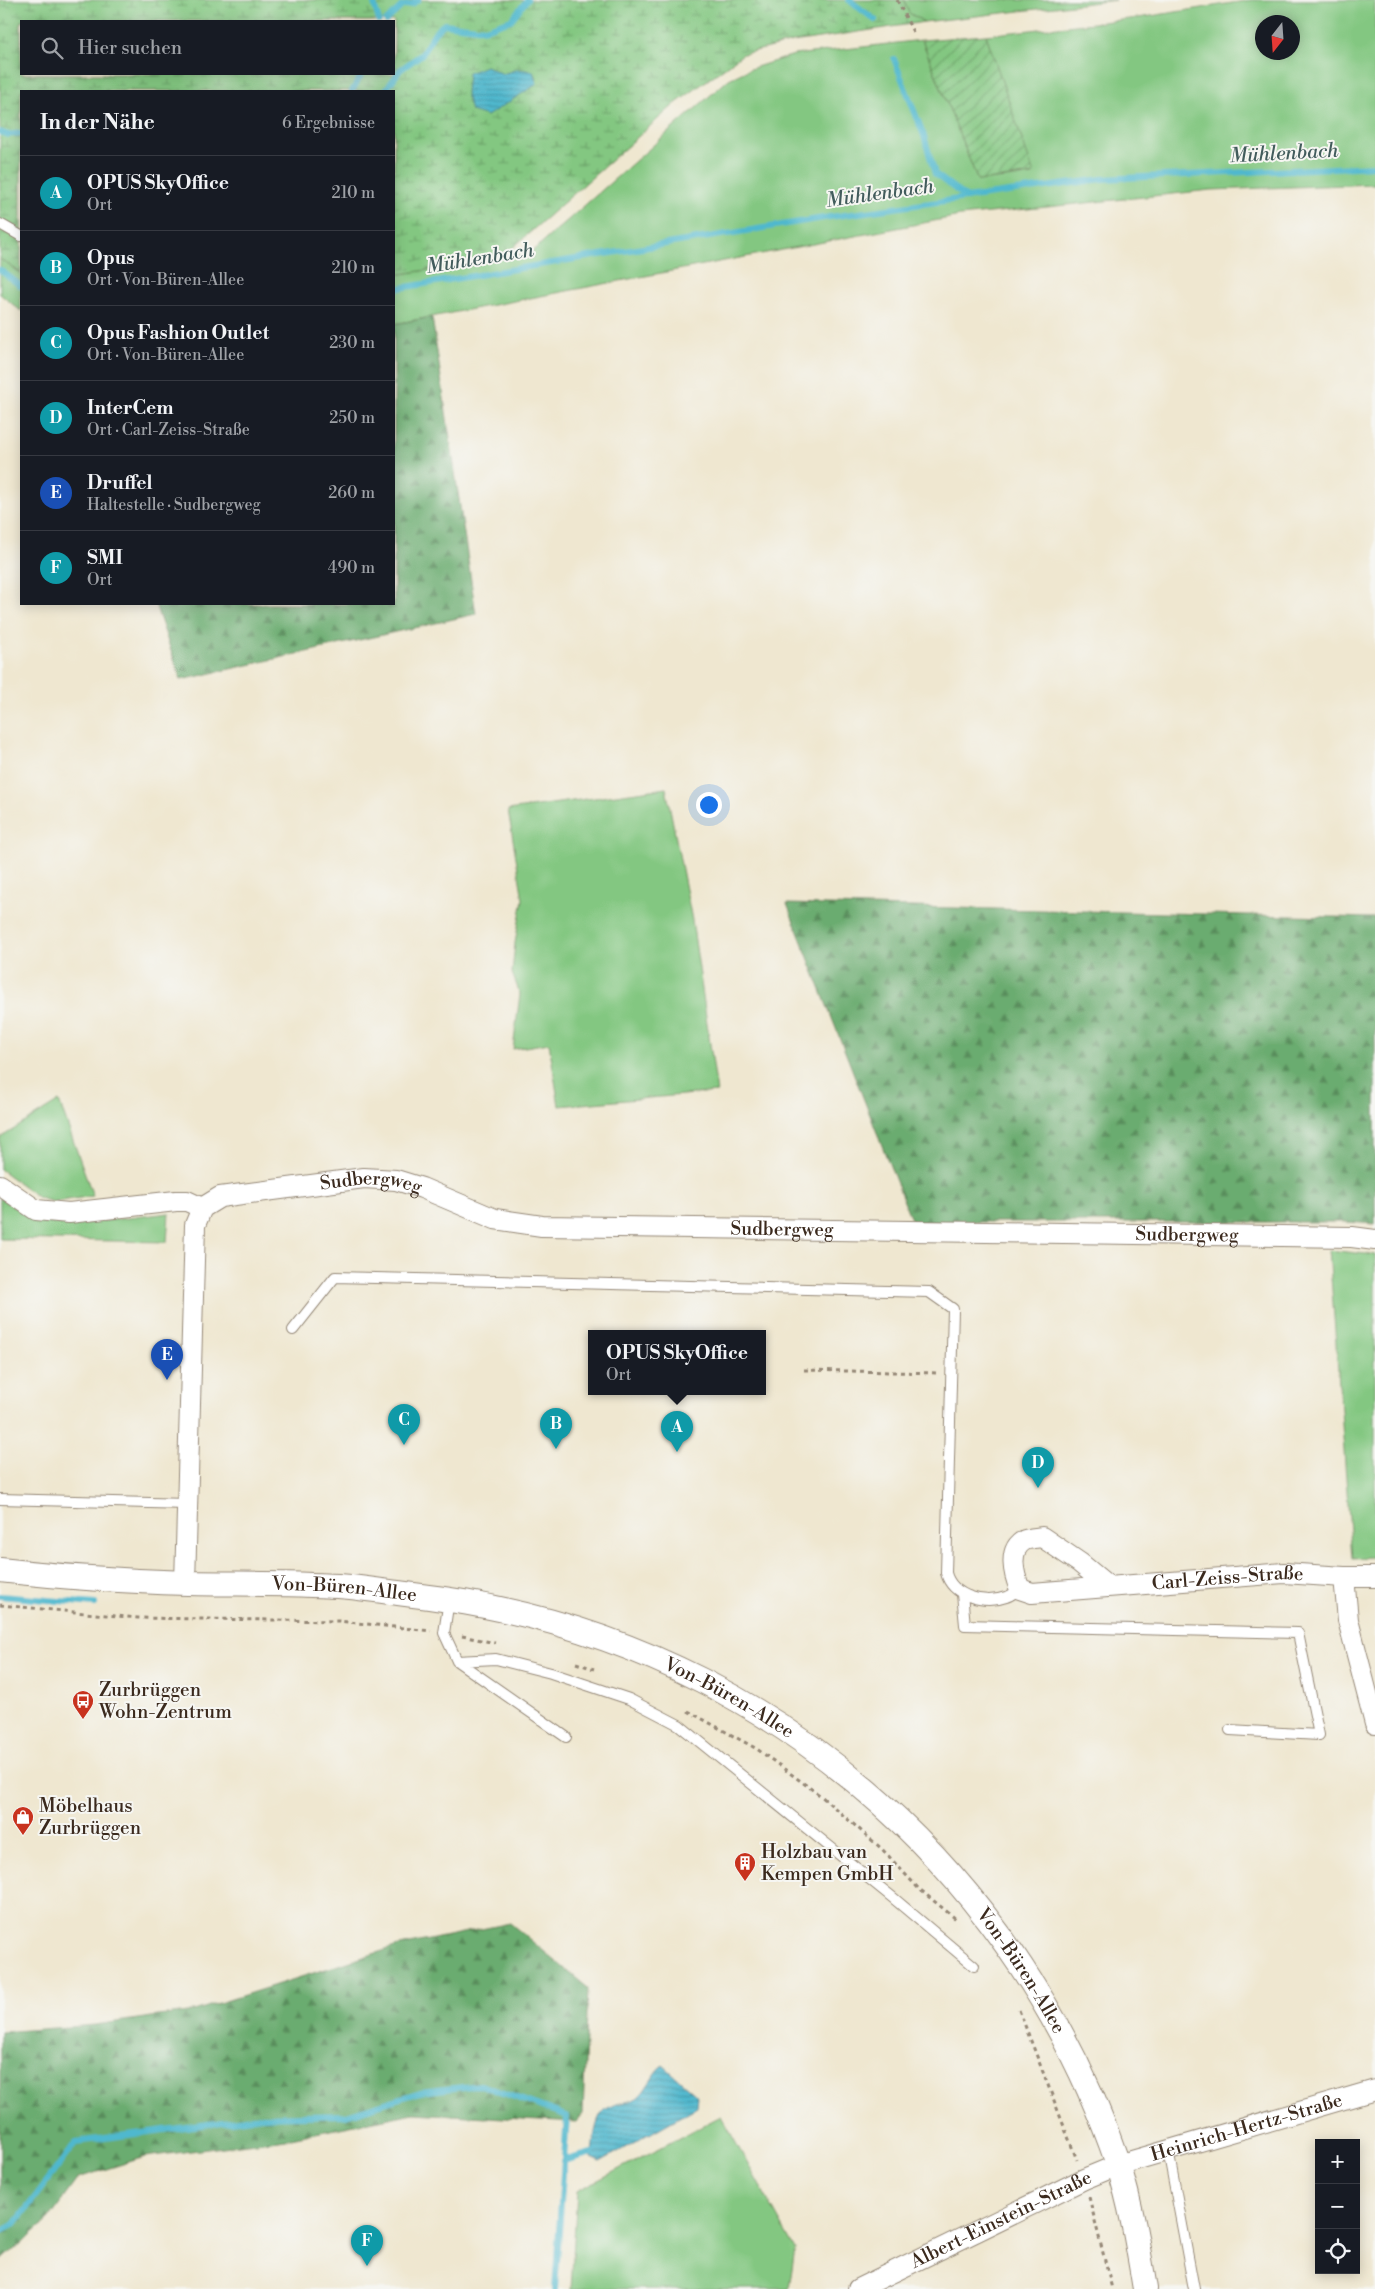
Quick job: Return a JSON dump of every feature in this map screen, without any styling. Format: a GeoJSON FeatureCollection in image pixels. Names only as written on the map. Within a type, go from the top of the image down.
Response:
{"type":"FeatureCollection","features":[{"type":"Feature","properties":{"kind":"street","name":"Sudbergweg"},"geometry":{"type":"LineString","coordinates":[[202,1208],[220,1197],[364,1178],[396,1180],[422,1188],[495,1220],[542,1226],[1352,1237],[1375,1240]]}},
{"type":"Feature","properties":{"kind":"street"},"geometry":{"type":"LineString","coordinates":[[0,1185],[36,1210],[69,1213],[176,1201],[187,1201],[202,1208],[195,1225],[185,1583]]}},
{"type":"Feature","properties":{"kind":"street"},"geometry":{"type":"LineString","coordinates":[[1020,1589],[1013,1572],[1015,1551],[1025,1541],[1042,1537],[1080,1563],[1110,1587]]}},
{"type":"Feature","properties":{"kind":"street","name":"Von-Büren-Allee"},"geometry":{"type":"LineString","coordinates":[[0,1570],[134,1581],[340,1586],[497,1608],[592,1633],[680,1668],[775,1721],[842,1770],[902,1823],[941,1862],[990,1921],[1051,2014],[1078,2068],[1118,2165],[1134,2226],[1145,2289]]}},
{"type":"Feature","properties":{"kind":"street","name":"Carl-Zeiss-Straße"},"geometry":{"type":"LineString","coordinates":[[1020,1589],[1032,1593],[1284,1573],[1344,1577],[1375,1576]]}},
{"type":"Feature","properties":{"kind":"street"},"geometry":{"type":"LineString","coordinates":[[1344,1577],[1348,1620],[1375,1724]]}},
{"type":"Feature","properties":{"kind":"street","name":"Heinrich-Hertz-Straße"},"geometry":{"type":"LineString","coordinates":[[1118,2165],[1375,2090]]}},
{"type":"Feature","properties":{"kind":"street","name":"Albert-Einstein-Straße"},"geometry":{"type":"LineString","coordinates":[[858,2289],[1084,2179],[1118,2165]]}},
{"type":"Feature","properties":{"kind":"lane"},"geometry":{"type":"LineString","coordinates":[[0,224],[20,235]]}},
{"type":"Feature","properties":{"kind":"lane"},"geometry":{"type":"LineString","coordinates":[[293,1330],[335,1277],[929,1292],[953,1309],[946,1573],[949,1583],[962,1594],[981,1599],[1006,1597],[1020,1589]]}},
{"type":"Feature","properties":{"kind":"lane"},"geometry":{"type":"LineString","coordinates":[[0,1499],[187,1504]]}},
{"type":"Feature","properties":{"kind":"lane"},"geometry":{"type":"LineString","coordinates":[[962,1594],[965,1625],[1298,1633],[1319,1735],[1230,1730]]}},
{"type":"Feature","properties":{"kind":"lane"},"geometry":{"type":"LineString","coordinates":[[449,1600],[444,1633],[457,1661],[566,1737]]}},
{"type":"Feature","properties":{"kind":"lane"},"geometry":{"type":"LineString","coordinates":[[457,1661],[496,1659],[551,1673],[629,1699],[679,1726],[885,1891],[974,1966]]}},
{"type":"Feature","properties":{"kind":"lane"},"geometry":{"type":"LineString","coordinates":[[1168,2150],[1194,2289]]}},
{"type":"Feature","properties":{"kind":"path"},"geometry":{"type":"LineString","coordinates":[[896,0],[914,34]]}},
{"type":"Feature","properties":{"kind":"path"},"geometry":{"type":"LineString","coordinates":[[804,1370],[951,1373]]}},
{"type":"Feature","properties":{"kind":"path"},"geometry":{"type":"LineString","coordinates":[[0,1606],[138,1618],[173,1616],[339,1621],[444,1633],[499,1644]]}},
{"type":"Feature","properties":{"kind":"path"},"geometry":{"type":"LineString","coordinates":[[575,1663],[602,1673]]}},
{"type":"Feature","properties":{"kind":"path"},"geometry":{"type":"LineString","coordinates":[[682,1708],[757,1748],[821,1796],[882,1849],[918,1888],[962,1924]]}},
{"type":"Feature","properties":{"kind":"path"},"geometry":{"type":"LineString","coordinates":[[1018,2009],[1084,2179],[1112,2289]]}},
{"type":"Feature","properties":{"kind":"green space"},"geometry":{"type":"Polygon","coordinates":[[[0,0],[904,0],[909,13],[924,22],[793,42],[743,54],[675,104],[500,259],[395,275],[395,90],[20,90],[20,272],[0,259],[0,0]]]}},
{"type":"Feature","properties":{"kind":"green space"},"geometry":{"type":"Polygon","coordinates":[[[904,0],[1116,0],[924,22],[909,13],[904,0]]]}},
{"type":"Feature","properties":{"kind":"green space"},"geometry":{"type":"Polygon","coordinates":[[[1251,0],[1375,0],[1375,184],[1211,190],[960,216],[395,324],[395,275],[529,254],[729,79],[750,69],[794,55],[922,40],[978,181],[1033,175],[986,35],[1138,18],[1251,0]]]}},
{"type":"Feature","properties":{"kind":"green space"},"geometry":{"type":"Polygon","coordinates":[[[986,35],[1034,174],[978,181],[922,40],[986,35]]]}},
{"type":"Feature","properties":{"kind":"green space"},"geometry":{"type":"Polygon","coordinates":[[[0,259],[20,272],[20,310],[0,294],[0,259]]]}},
{"type":"Feature","properties":{"kind":"green space"},"geometry":{"type":"Polygon","coordinates":[[[432,317],[476,614],[181,680],[155,605],[395,605],[395,324],[432,317]]]}},
{"type":"Feature","properties":{"kind":"green space"},"geometry":{"type":"Polygon","coordinates":[[[666,788],[692,920],[717,1092],[559,1106],[549,1043],[513,1049],[520,994],[512,973],[523,899],[508,810],[666,788]]]}},
{"type":"Feature","properties":{"kind":"green space"},"geometry":{"type":"Polygon","coordinates":[[[787,904],[1375,918],[1375,1224],[1346,1222],[912,1222],[787,904]]]}},
{"type":"Feature","properties":{"kind":"green space"},"geometry":{"type":"Polygon","coordinates":[[[59,1101],[93,1196],[54,1202],[39,1198],[0,1169],[0,1138],[59,1101]]]}},
{"type":"Feature","properties":{"kind":"green space"},"geometry":{"type":"Polygon","coordinates":[[[0,1198],[32,1219],[70,1225],[169,1213],[167,1242],[0,1239],[0,1198]]]}},
{"type":"Feature","properties":{"kind":"green space"},"geometry":{"type":"Polygon","coordinates":[[[1329,1250],[1375,1255],[1375,1557],[1352,1558],[1329,1250]]]}},
{"type":"Feature","properties":{"kind":"green space"},"geometry":{"type":"Polygon","coordinates":[[[510,1923],[588,1988],[583,2114],[576,2122],[414,2113],[286,2139],[145,2157],[78,2178],[48,2220],[0,2262],[0,2032],[95,2025],[194,2011],[395,1947],[510,1923]]]}},
{"type":"Feature","properties":{"kind":"green space"},"geometry":{"type":"Polygon","coordinates":[[[721,2116],[795,2249],[789,2289],[571,2289],[577,2191],[721,2116]]]}},
{"type":"Feature","properties":{"kind":"water"},"geometry":{"type":"Polygon","coordinates":[[[486,66],[503,74],[518,69],[533,71],[537,84],[487,116],[471,111],[466,93],[468,73],[486,66]]]}},
{"type":"Feature","properties":{"kind":"water"},"geometry":{"type":"Polygon","coordinates":[[[663,2065],[698,2096],[697,2107],[600,2162],[591,2158],[595,2130],[603,2112],[611,2106],[637,2098],[663,2065]]]}},
{"type":"Feature","properties":{"kind":"waterway"},"geometry":{"type":"LineString","coordinates":[[373,0],[379,20]]}},
{"type":"Feature","properties":{"kind":"waterway"},"geometry":{"type":"LineString","coordinates":[[387,20],[402,6],[412,4],[418,0]]}},
{"type":"Feature","properties":{"kind":"waterway"},"geometry":{"type":"LineString","coordinates":[[386,90],[400,70],[422,54],[435,32],[444,24],[485,29],[511,20],[527,0]]}},
{"type":"Feature","properties":{"kind":"waterway"},"geometry":{"type":"LineString","coordinates":[[849,0],[875,20]]}},
{"type":"Feature","properties":{"kind":"waterway"},"geometry":{"type":"LineString","coordinates":[[894,59],[924,136],[935,174],[967,198]]}},
{"type":"Feature","properties":{"kind":"waterway"},"geometry":{"type":"LineString","coordinates":[[353,90],[361,75]]}},
{"type":"Feature","properties":{"kind":"waterway"},"geometry":{"type":"LineString","coordinates":[[0,132],[8,135],[20,133]]}},
{"type":"Feature","properties":{"kind":"waterway","name":"Mühlenbach"},"geometry":{"type":"LineString","coordinates":[[395,289],[830,217],[1102,179],[1375,166]]}},
{"type":"Feature","properties":{"kind":"waterway","name":"Mühlenbach"},"geometry":{"type":"LineString","coordinates":[[0,270],[20,285]]}},
{"type":"Feature","properties":{"kind":"waterway"},"geometry":{"type":"LineString","coordinates":[[0,1596],[95,1604]]}},
{"type":"Feature","properties":{"kind":"waterway"},"geometry":{"type":"LineString","coordinates":[[0,2232],[15,2224],[76,2142],[260,2117],[346,2115],[420,2092],[481,2085],[567,2116],[555,2289]]}},
{"type":"Feature","properties":{"kind":"waterway"},"geometry":{"type":"LineString","coordinates":[[563,2161],[592,2153]]}},
{"type":"Feature","properties":{"kind":"place","name":"Druffel"},"geometry":{"type":"Point","coordinates":[167,1380]}},
{"type":"Feature","properties":{"kind":"place","name":"Opus Fashion Outlet"},"geometry":{"type":"Point","coordinates":[404,1445]}},
{"type":"Feature","properties":{"kind":"place","name":"Opus"},"geometry":{"type":"Point","coordinates":[556,1449]}},
{"type":"Feature","properties":{"kind":"place","name":"OPUS SkyOffice"},"geometry":{"type":"Point","coordinates":[677,1452]}},
{"type":"Feature","properties":{"kind":"place","name":"InterCem"},"geometry":{"type":"Point","coordinates":[1038,1488]}},
{"type":"Feature","properties":{"kind":"place","name":"Zurbrüggen Wohn-Zentrum"},"geometry":{"type":"Point","coordinates":[83,1720]}},
{"type":"Feature","properties":{"kind":"place","name":"Möbelhaus Zurbrüggen"},"geometry":{"type":"Point","coordinates":[23,1836]}},
{"type":"Feature","properties":{"kind":"place","name":"Holzbau van Kempen GmbH"},"geometry":{"type":"Point","coordinates":[745,1882]}},
{"type":"Feature","properties":{"kind":"place","name":"SMI"},"geometry":{"type":"Point","coordinates":[367,2266]}}]}
